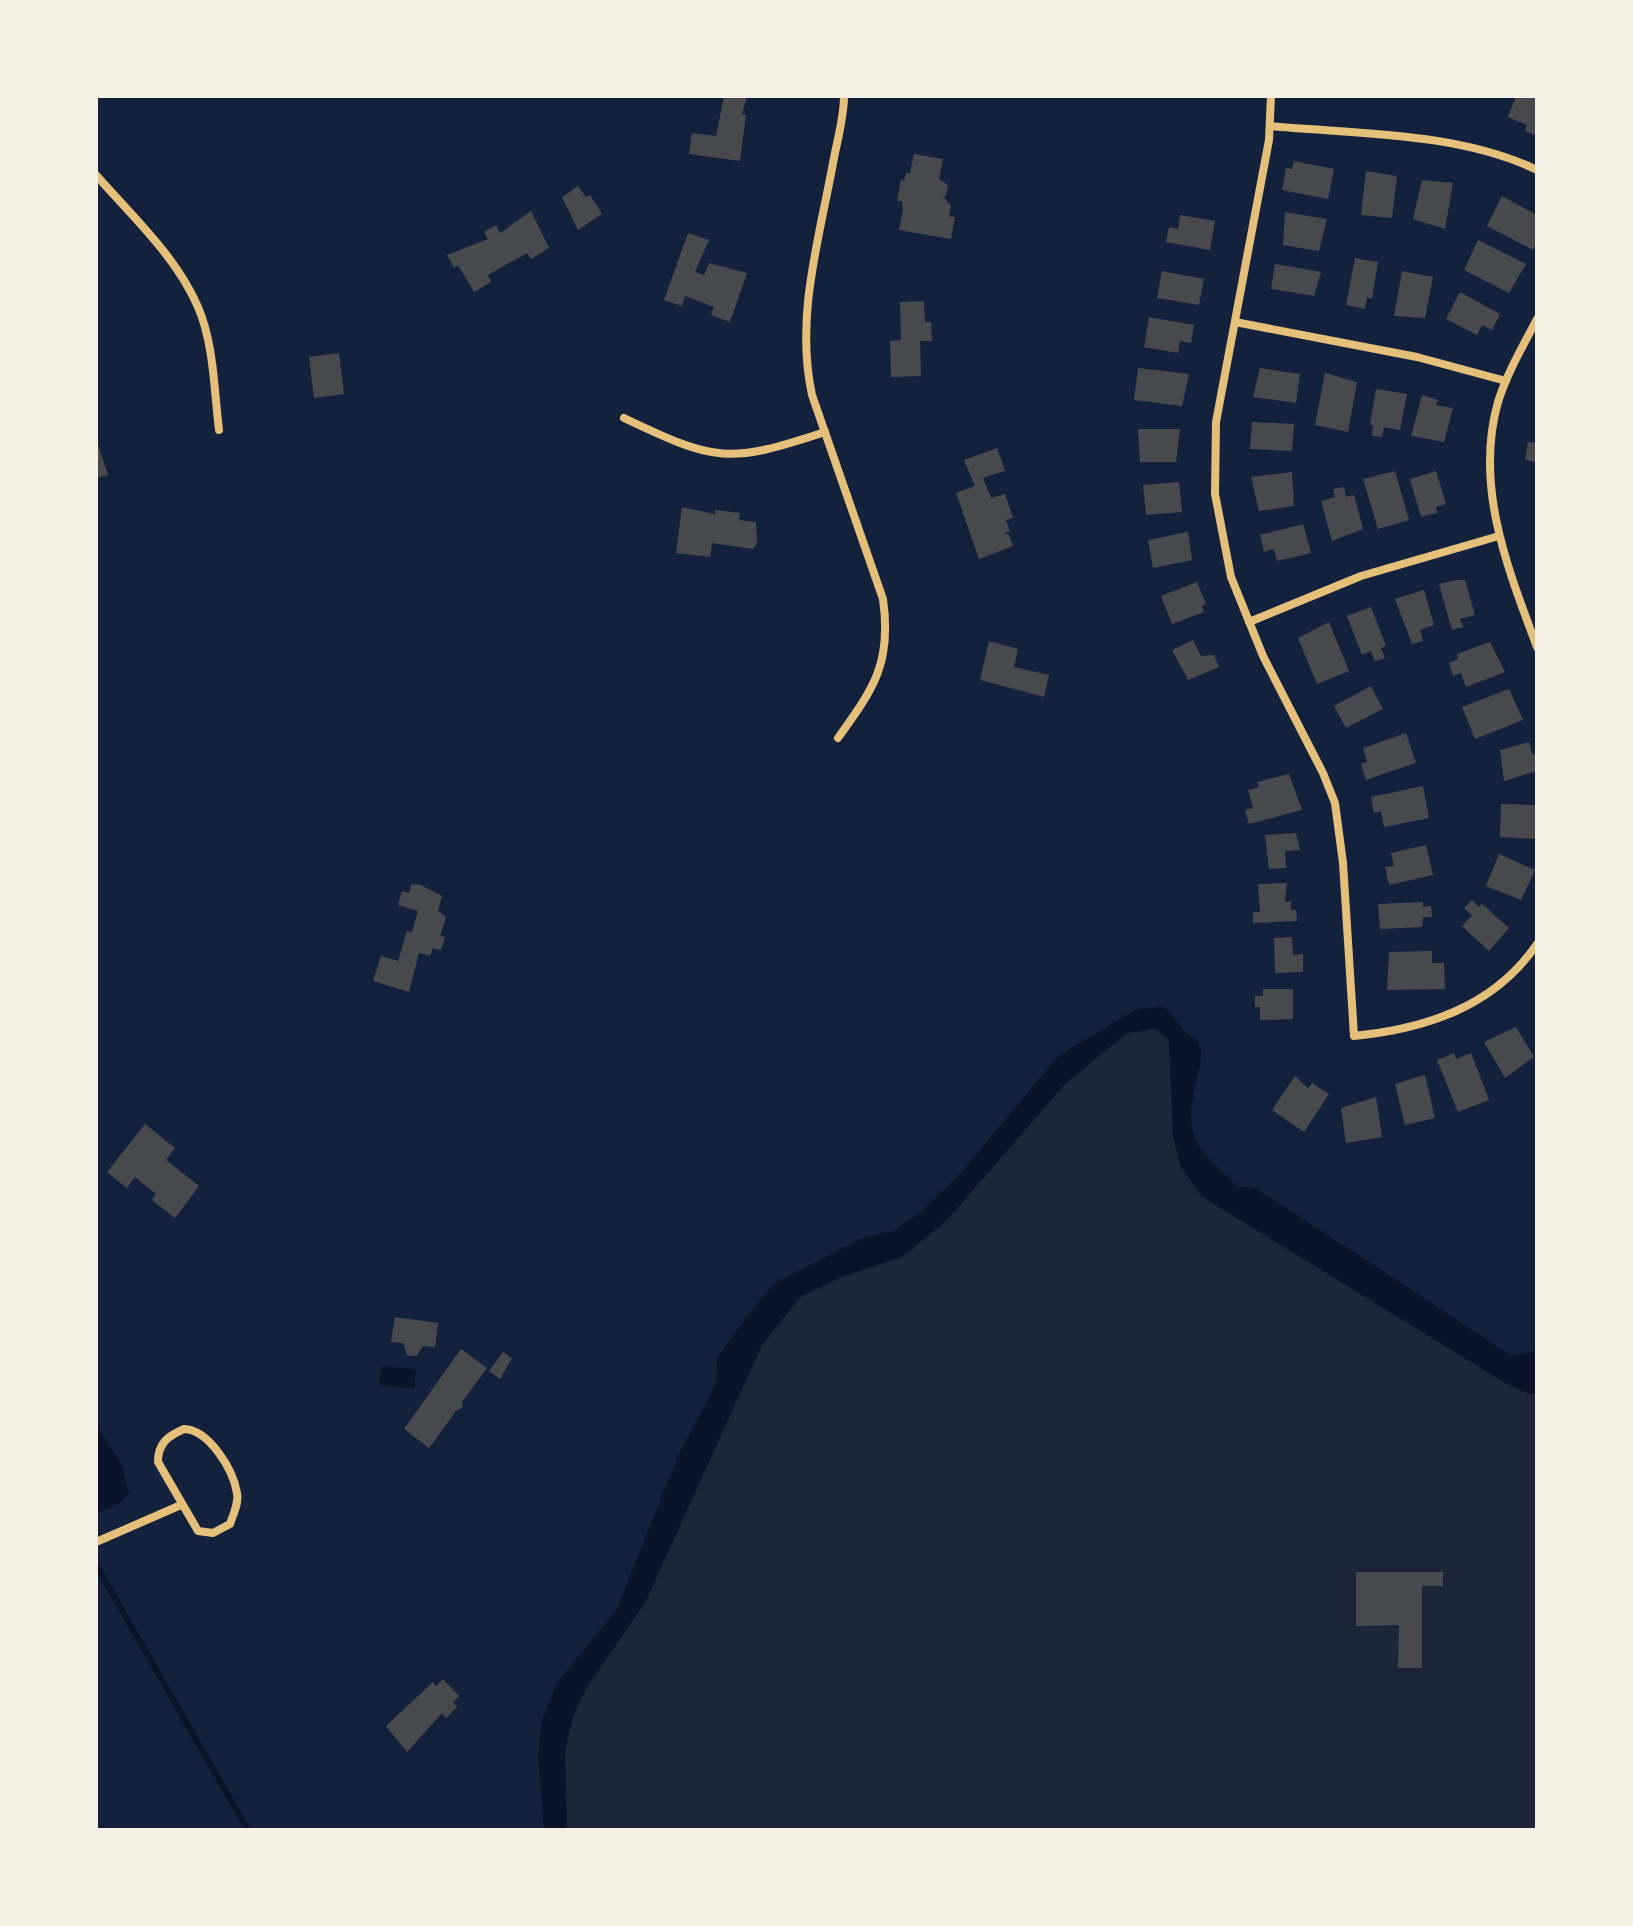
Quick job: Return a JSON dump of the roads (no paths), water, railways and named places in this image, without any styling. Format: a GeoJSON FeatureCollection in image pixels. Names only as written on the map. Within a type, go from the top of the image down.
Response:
{"type":"FeatureCollection","features":[{"type":"Feature","properties":{"kind":"street"},"geometry":{"type":"LineString","coordinates":[[838,738],[872,692],[882,669],[887,625],[883,599],[812,395],[804,337],[844,96]]}},
{"type":"Feature","properties":{"kind":"street"},"geometry":{"type":"LineString","coordinates":[[1271,96],[1270,126],[1216,422],[1215,494],[1231,577],[1249,622],[1335,803],[1342,852],[1354,1036],[1393,1032],[1467,1008],[1511,975],[1537,944]]}},
{"type":"Feature","properties":{"kind":"street"},"geometry":{"type":"LineString","coordinates":[[1270,126],[1460,145],[1514,159],[1537,170]]}},
{"type":"Feature","properties":{"kind":"street"},"geometry":{"type":"LineString","coordinates":[[96,175],[165,253],[198,308],[207,335],[219,430]]}},
{"type":"Feature","properties":{"kind":"street"},"geometry":{"type":"LineString","coordinates":[[1537,319],[1498,403],[1491,479],[1499,536],[1537,647]]}},
{"type":"Feature","properties":{"kind":"street"},"geometry":{"type":"LineString","coordinates":[[1235,322],[1417,357],[1506,381]]}},
{"type":"Feature","properties":{"kind":"street"},"geometry":{"type":"LineString","coordinates":[[624,418],[686,448],[722,455],[769,450],[825,432]]}},
{"type":"Feature","properties":{"kind":"street"},"geometry":{"type":"LineString","coordinates":[[1249,622],[1361,576],[1499,536]]}},
{"type":"Feature","properties":{"kind":"street"},"geometry":{"type":"LineString","coordinates":[[184,1429],[195,1429],[229,1469],[237,1494],[236,1508],[230,1524],[206,1534],[198,1531],[181,1505],[158,1462],[158,1452],[167,1436],[184,1429]]}},
{"type":"Feature","properties":{"kind":"street"},"geometry":{"type":"LineString","coordinates":[[96,1542],[181,1505]]}},
{"type":"Feature","properties":{"kind":"waterway"},"geometry":{"type":"LineString","coordinates":[[96,1565],[248,1830]]}}]}
